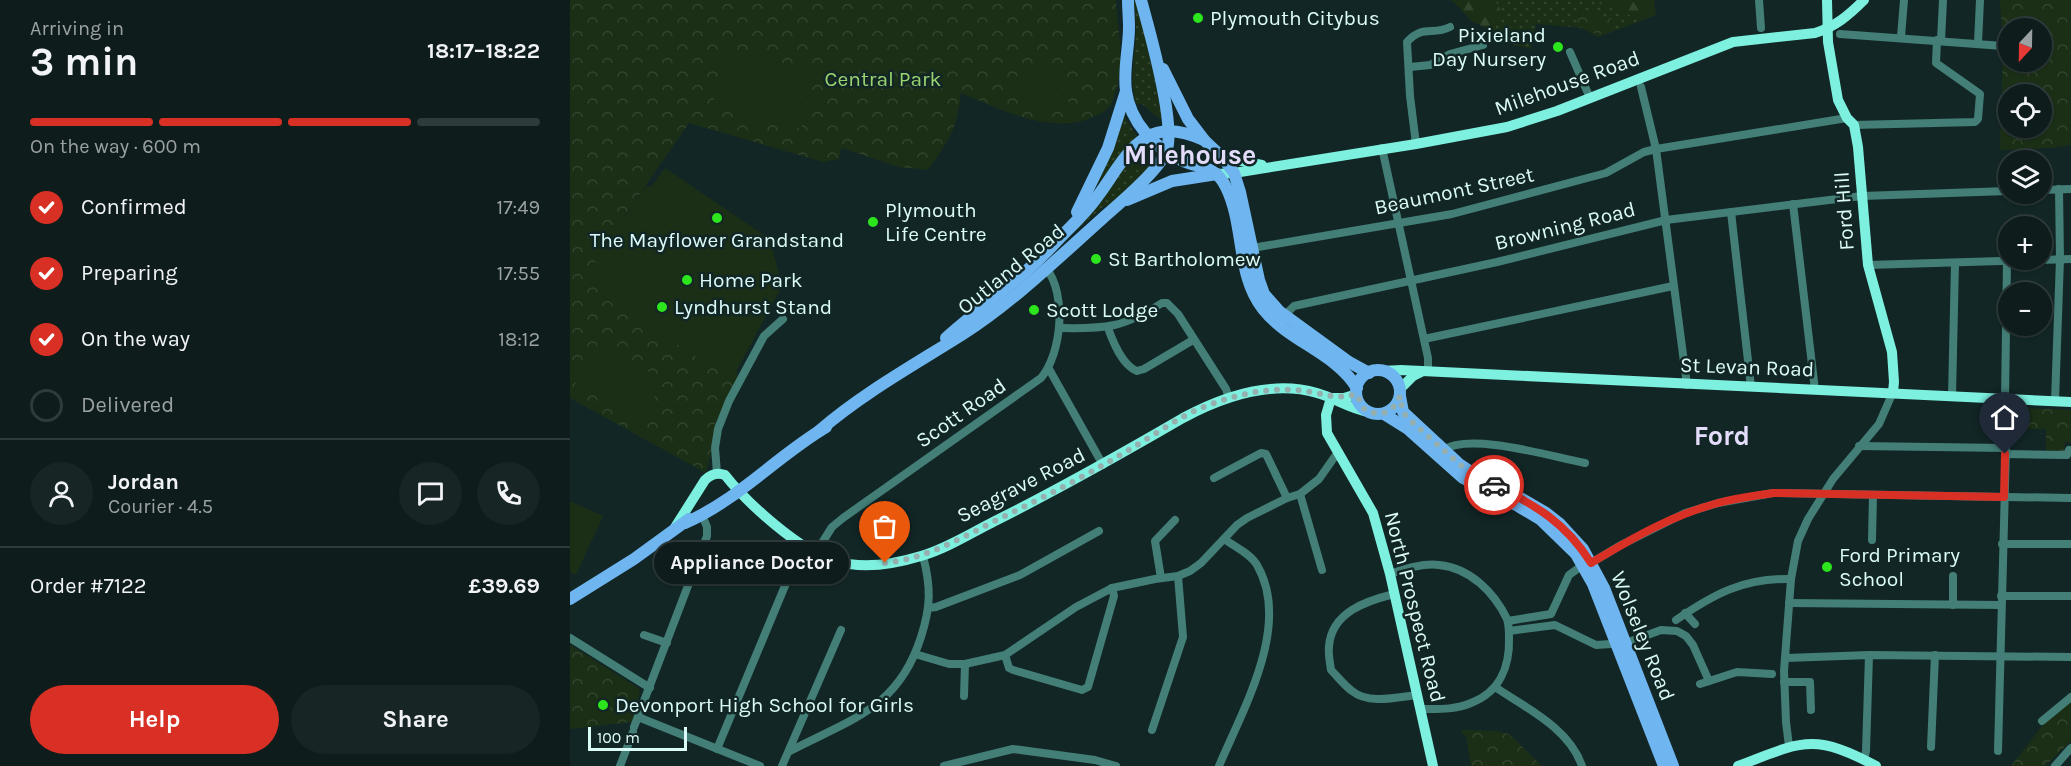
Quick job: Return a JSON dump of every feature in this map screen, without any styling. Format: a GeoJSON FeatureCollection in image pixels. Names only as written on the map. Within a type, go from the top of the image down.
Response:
{"type":"FeatureCollection","features":[{"type":"Feature","properties":{"kind":"main road"},"geometry":{"type":"LineString","coordinates":[[1128,0],[1126,91],[1131,108],[1148,136],[1166,152],[1182,161],[1207,168],[1217,174],[1233,204],[1249,280],[1264,310],[1286,329],[1344,370],[1357,391],[1363,408],[1369,412],[1384,414],[1397,404],[1400,393],[1392,376],[1382,371],[1369,373],[1361,379],[1357,391]]}},
{"type":"Feature","properties":{"kind":"main road"},"geometry":{"type":"LineString","coordinates":[[1141,0],[1154,49],[1168,131],[1166,152]]}},
{"type":"Feature","properties":{"kind":"main road"},"geometry":{"type":"LineString","coordinates":[[1154,49],[1176,98],[1204,140],[1222,157],[1234,173],[1264,294],[1284,316],[1349,362],[1369,373]]}},
{"type":"Feature","properties":{"kind":"main road","name":"Outland Road"},"geometry":{"type":"LineString","coordinates":[[1069,227],[1095,179],[1108,148],[1126,91]]}},
{"type":"Feature","properties":{"kind":"main road"},"geometry":{"type":"LineString","coordinates":[[1148,136],[1168,131],[1183,132],[1204,140]]}},
{"type":"Feature","properties":{"kind":"main road","name":"Outland Road"},"geometry":{"type":"LineString","coordinates":[[922,358],[1038,261],[1096,199],[1129,154],[1148,136]]}},
{"type":"Feature","properties":{"kind":"main road","name":"Outland Road"},"geometry":{"type":"LineString","coordinates":[[685,523],[699,510],[753,482],[762,471],[819,431],[854,411],[877,389],[964,333],[1046,268],[1120,203],[1154,168],[1166,152]]}},
{"type":"Feature","properties":{"kind":"main road","name":"Outland Road"},"geometry":{"type":"LineString","coordinates":[[1120,203],[1172,182],[1217,174]]}},
{"type":"Feature","properties":{"kind":"main road","name":"Wolseley Road"},"geometry":{"type":"LineString","coordinates":[[1400,393],[1403,412],[1459,464],[1483,480],[1546,513],[1574,539],[1587,564],[1604,588],[1620,644],[1664,766]]}},
{"type":"Feature","properties":{"kind":"main road","name":"Wolseley Road"},"geometry":{"type":"LineString","coordinates":[[1384,414],[1407,429],[1463,478],[1540,519],[1587,564]]}},
{"type":"Feature","properties":{"kind":"main road","name":"Outland Road"},"geometry":{"type":"LineString","coordinates":[[570,598],[634,559],[685,523],[702,515],[736,489]]}},
{"type":"Feature","properties":{"kind":"main road","name":"Wolseley Road"},"geometry":{"type":"LineString","coordinates":[[1620,644],[1673,766]]}},
{"type":"Feature","properties":{"kind":"street"},"geometry":{"type":"LineString","coordinates":[[1759,0],[1761,28]]}},
{"type":"Feature","properties":{"kind":"street","name":"Ford Hill"},"geometry":{"type":"LineString","coordinates":[[1827,0],[1834,29],[1838,100],[1850,122],[1860,161],[1868,265],[1892,352],[1893,392]]}},
{"type":"Feature","properties":{"kind":"street"},"geometry":{"type":"LineString","coordinates":[[1834,29],[1864,0]]}},
{"type":"Feature","properties":{"kind":"street"},"geometry":{"type":"LineString","coordinates":[[1901,37],[1904,0]]}},
{"type":"Feature","properties":{"kind":"street"},"geometry":{"type":"LineString","coordinates":[[1939,40],[1943,0]]}},
{"type":"Feature","properties":{"kind":"street"},"geometry":{"type":"LineString","coordinates":[[1978,43],[1980,0]]}},
{"type":"Feature","properties":{"kind":"street"},"geometry":{"type":"LineString","coordinates":[[1416,144],[1407,42],[1420,32],[1443,31],[1450,27]]}},
{"type":"Feature","properties":{"kind":"street"},"geometry":{"type":"LineString","coordinates":[[1834,29],[1998,45]]}},
{"type":"Feature","properties":{"kind":"street","name":"Milehouse Road"},"geometry":{"type":"LineString","coordinates":[[1234,173],[1507,127],[1541,117],[1733,42],[1834,29]]}},
{"type":"Feature","properties":{"kind":"street","name":"Beaumont Street"},"geometry":{"type":"LineString","coordinates":[[1252,248],[1452,214],[1606,173],[1644,152],[1656,149],[1850,122],[1975,122],[1978,119],[1980,94],[1936,63],[1939,40]]}},
{"type":"Feature","properties":{"kind":"street"},"geometry":{"type":"LineString","coordinates":[[1410,67],[1430,65],[1450,54],[1483,45]]}},
{"type":"Feature","properties":{"kind":"street"},"geometry":{"type":"LineString","coordinates":[[1570,52],[1590,98]]}},
{"type":"Feature","properties":{"kind":"street"},"geometry":{"type":"LineString","coordinates":[[1641,87],[1656,149],[1687,384]]}},
{"type":"Feature","properties":{"kind":"street"},"geometry":{"type":"LineString","coordinates":[[1382,148],[1428,358],[1424,372],[1413,376],[1400,393]]}},
{"type":"Feature","properties":{"kind":"street","name":"Milehouse Road"},"geometry":{"type":"LineString","coordinates":[[1222,157],[1271,166]]}},
{"type":"Feature","properties":{"kind":"street","name":"Outland Road"},"geometry":{"type":"LineString","coordinates":[[1217,174],[1234,173]]}},
{"type":"Feature","properties":{"kind":"street"},"geometry":{"type":"LineString","coordinates":[[2052,189],[2071,189]]}},
{"type":"Feature","properties":{"kind":"street"},"geometry":{"type":"LineString","coordinates":[[2055,402],[2060,259],[2059,189]]}},
{"type":"Feature","properties":{"kind":"street","name":"Browning Road"},"geometry":{"type":"LineString","coordinates":[[1284,316],[1294,306],[1412,281],[1666,220],[1862,196],[1998,191]]}},
{"type":"Feature","properties":{"kind":"street"},"geometry":{"type":"LineString","coordinates":[[1793,204],[1815,390]]}},
{"type":"Feature","properties":{"kind":"street"},"geometry":{"type":"LineString","coordinates":[[1731,212],[1751,387]]}},
{"type":"Feature","properties":{"kind":"street"},"geometry":{"type":"LineString","coordinates":[[2052,259],[2071,259]]}},
{"type":"Feature","properties":{"kind":"street"},"geometry":{"type":"LineString","coordinates":[[1868,265],[1998,261]]}},
{"type":"Feature","properties":{"kind":"street"},"geometry":{"type":"LineString","coordinates":[[1952,397],[1955,262]]}},
{"type":"Feature","properties":{"kind":"street"},"geometry":{"type":"LineString","coordinates":[[1046,268],[1055,282],[1060,328],[1049,369],[1103,465]]}},
{"type":"Feature","properties":{"kind":"street"},"geometry":{"type":"LineString","coordinates":[[2005,399],[2007,270]]}},
{"type":"Feature","properties":{"kind":"street"},"geometry":{"type":"LineString","coordinates":[[1424,339],[1673,286]]}},
{"type":"Feature","properties":{"kind":"street"},"geometry":{"type":"LineString","coordinates":[[1060,328],[1108,328],[1126,323],[1162,303],[1167,303],[1178,314],[1226,389],[1229,398]]}},
{"type":"Feature","properties":{"kind":"street"},"geometry":{"type":"LineString","coordinates":[[673,531],[705,480],[717,473],[715,448],[718,429],[729,401],[764,336],[783,319]]}},
{"type":"Feature","properties":{"kind":"street"},"geometry":{"type":"LineString","coordinates":[[1108,328],[1127,365],[1137,370],[1144,369],[1193,340]]}},
{"type":"Feature","properties":{"kind":"street","name":"Scott Road"},"geometry":{"type":"LineString","coordinates":[[815,554],[832,527],[843,518],[1041,378],[1049,369]]}},
{"type":"Feature","properties":{"kind":"street","name":"St Levan Road"},"geometry":{"type":"LineString","coordinates":[[1382,371],[1893,392],[2071,402]]}},
{"type":"Feature","properties":{"kind":"street","name":"Seagrave Road"},"geometry":{"type":"LineString","coordinates":[[717,473],[725,475],[757,510],[815,554],[850,564],[900,561],[923,556],[1053,492],[1203,407],[1255,391],[1306,391],[1331,398]]}},
{"type":"Feature","properties":{"kind":"street"},"geometry":{"type":"LineString","coordinates":[[1331,398],[1344,398],[1357,391]]}},
{"type":"Feature","properties":{"kind":"street"},"geometry":{"type":"LineString","coordinates":[[1790,746],[1784,682],[1791,579],[1798,541],[1823,494],[1844,464],[1879,424],[1893,392]]}},
{"type":"Feature","properties":{"kind":"street"},"geometry":{"type":"LineString","coordinates":[[1331,398],[1359,411],[1369,412]]}},
{"type":"Feature","properties":{"kind":"street","name":"North Prospect Road"},"geometry":{"type":"LineString","coordinates":[[1331,398],[1326,415],[1326,426],[1331,441],[1373,513],[1390,574],[1434,766]]}},
{"type":"Feature","properties":{"kind":"street"},"geometry":{"type":"LineString","coordinates":[[1443,450],[1451,445],[1495,445],[1586,463]]}},
{"type":"Feature","properties":{"kind":"street"},"geometry":{"type":"LineString","coordinates":[[1859,446],[2006,448],[1998,751]]}},
{"type":"Feature","properties":{"kind":"street"},"geometry":{"type":"LineString","coordinates":[[2005,454],[2067,454],[2068,450]]}},
{"type":"Feature","properties":{"kind":"street"},"geometry":{"type":"LineString","coordinates":[[915,654],[949,664],[965,664],[1005,655],[1077,607],[1112,588],[1178,576],[1190,571],[1201,563],[1237,525],[1287,498],[1300,494],[1319,480],[1338,452]]}},
{"type":"Feature","properties":{"kind":"street"},"geometry":{"type":"LineString","coordinates":[[1214,478],[1261,453],[1266,454],[1287,498]]}},
{"type":"Feature","properties":{"kind":"street"},"geometry":{"type":"LineString","coordinates":[[1555,625],[1551,614],[1569,575],[1654,528],[1685,513],[1718,502],[1773,493],[2071,498]]}},
{"type":"Feature","properties":{"kind":"street"},"geometry":{"type":"LineString","coordinates":[[1300,494],[1322,570]]}},
{"type":"Feature","properties":{"kind":"street"},"geometry":{"type":"LineString","coordinates":[[1872,540],[1873,495]]}},
{"type":"Feature","properties":{"kind":"street"},"geometry":{"type":"LineString","coordinates":[[620,766],[707,536],[702,515]]}},
{"type":"Feature","properties":{"kind":"street"},"geometry":{"type":"LineString","coordinates":[[1161,578],[1155,541],[1174,525]]}},
{"type":"Feature","properties":{"kind":"street"},"geometry":{"type":"LineString","coordinates":[[928,608],[936,608],[1020,574],[1099,531]]}},
{"type":"Feature","properties":{"kind":"street"},"geometry":{"type":"LineString","coordinates":[[1220,766],[1258,672],[1267,640],[1269,611],[1268,597],[1256,563],[1224,539]]}},
{"type":"Feature","properties":{"kind":"street"},"geometry":{"type":"LineString","coordinates":[[2002,544],[2071,544]]}},
{"type":"Feature","properties":{"kind":"street"},"geometry":{"type":"LineString","coordinates":[[717,749],[802,545]]}},
{"type":"Feature","properties":{"kind":"street"},"geometry":{"type":"LineString","coordinates":[[790,751],[858,717],[896,688],[915,654],[928,608],[929,579],[923,556]]}},
{"type":"Feature","properties":{"kind":"street"},"geometry":{"type":"LineString","coordinates":[[1390,574],[1410,567],[1438,564],[1466,573],[1489,590],[1508,621],[1508,660],[1504,674],[1495,687],[1484,696],[1462,706],[1421,709]]}},
{"type":"Feature","properties":{"kind":"street"},"geometry":{"type":"LineString","coordinates":[[1152,730],[1183,637],[1178,576]]}},
{"type":"Feature","properties":{"kind":"street"},"geometry":{"type":"LineString","coordinates":[[1953,576],[1953,605]]}},
{"type":"Feature","properties":{"kind":"street"},"geometry":{"type":"LineString","coordinates":[[1676,620],[1738,585],[1771,579],[1791,579]]}},
{"type":"Feature","properties":{"kind":"street"},"geometry":{"type":"LineString","coordinates":[[1005,655],[1009,668],[1013,670],[1082,690],[1088,687],[1114,596],[1112,588]]}},
{"type":"Feature","properties":{"kind":"street"},"geometry":{"type":"LineString","coordinates":[[1394,594],[1352,608],[1336,624],[1329,646],[1331,670],[1353,692],[1367,698],[1383,699],[1418,695]]}},
{"type":"Feature","properties":{"kind":"street"},"geometry":{"type":"LineString","coordinates":[[2001,596],[2070,596]]}},
{"type":"Feature","properties":{"kind":"street"},"geometry":{"type":"LineString","coordinates":[[1789,603],[2001,605]]}},
{"type":"Feature","properties":{"kind":"street"},"geometry":{"type":"LineString","coordinates":[[1686,613],[1695,624]]}},
{"type":"Feature","properties":{"kind":"street"},"geometry":{"type":"LineString","coordinates":[[1508,621],[1551,614]]}},
{"type":"Feature","properties":{"kind":"street"},"geometry":{"type":"LineString","coordinates":[[1509,631],[1555,625],[1596,645],[1620,644],[1661,630],[1677,631],[1686,636],[1694,645],[1709,681]]}},
{"type":"Feature","properties":{"kind":"street"},"geometry":{"type":"LineString","coordinates":[[782,766],[842,630]]}},
{"type":"Feature","properties":{"kind":"street"},"geometry":{"type":"LineString","coordinates":[[644,635],[666,643]]}},
{"type":"Feature","properties":{"kind":"street"},"geometry":{"type":"LineString","coordinates":[[570,639],[650,688]]}},
{"type":"Feature","properties":{"kind":"street"},"geometry":{"type":"LineString","coordinates":[[1786,658],[1869,655],[2071,657]]}},
{"type":"Feature","properties":{"kind":"street"},"geometry":{"type":"LineString","coordinates":[[1864,760],[1869,655]]}},
{"type":"Feature","properties":{"kind":"street"},"geometry":{"type":"LineString","coordinates":[[1931,747],[1935,655]]}},
{"type":"Feature","properties":{"kind":"street"},"geometry":{"type":"LineString","coordinates":[[964,696],[965,664]]}},
{"type":"Feature","properties":{"kind":"street"},"geometry":{"type":"LineString","coordinates":[[1700,684],[1736,667],[1772,674]]}},
{"type":"Feature","properties":{"kind":"street"},"geometry":{"type":"LineString","coordinates":[[1784,682],[1810,682],[1810,710]]}},
{"type":"Feature","properties":{"kind":"street"},"geometry":{"type":"LineString","coordinates":[[1495,687],[1558,730],[1579,755],[1582,766]]}},
{"type":"Feature","properties":{"kind":"street"},"geometry":{"type":"LineString","coordinates":[[2042,721],[2071,697]]}},
{"type":"Feature","properties":{"kind":"street"},"geometry":{"type":"LineString","coordinates":[[638,717],[760,766]]}},
{"type":"Feature","properties":{"kind":"street"},"geometry":{"type":"LineString","coordinates":[[1738,766],[1790,746],[1818,743],[1828,745],[1876,766]]}},
{"type":"Feature","properties":{"kind":"street"},"geometry":{"type":"LineString","coordinates":[[2055,766],[2071,748]]}},
{"type":"Feature","properties":{"kind":"street"},"geometry":{"type":"LineString","coordinates":[[944,766],[1013,749],[1095,760],[1116,766]]}},
{"type":"Feature","properties":{"kind":"green space","name":"Central Park"},"geometry":{"type":"Polygon","coordinates":[[[570,0],[1116,0],[1120,50],[1119,75],[1117,88],[1108,109],[1097,116],[1060,124],[1009,113],[961,93],[951,134],[928,170],[899,167],[841,148],[839,159],[823,162],[689,123],[599,253],[737,382],[723,408],[706,473],[570,398],[570,0]]]}},
{"type":"Feature","properties":{"kind":"green space"},"geometry":{"type":"Polygon","coordinates":[[[1134,0],[1137,0],[1164,122],[1142,104],[1136,104],[1133,78],[1136,33],[1134,0]]]}},
{"type":"Feature","properties":{"kind":"green space"},"geometry":{"type":"Polygon","coordinates":[[[1451,0],[1495,0],[1502,13],[1492,31],[1470,20],[1451,0]]]}},
{"type":"Feature","properties":{"kind":"green space"},"geometry":{"type":"Polygon","coordinates":[[[1495,0],[1590,0],[1643,20],[1598,37],[1582,28],[1536,24],[1531,49],[1479,37],[1492,31],[1495,0]]]}},
{"type":"Feature","properties":{"kind":"green space"},"geometry":{"type":"Polygon","coordinates":[[[1590,0],[1654,0],[1656,15],[1643,20],[1590,0]]]}},
{"type":"Feature","properties":{"kind":"green space"},"geometry":{"type":"Polygon","coordinates":[[[2000,0],[2071,0],[2071,145],[2000,150],[2000,138],[2052,138],[2052,84],[2002,84],[2002,72],[2052,72],[2052,18],[2001,18],[2000,0]]]}},
{"type":"Feature","properties":{"kind":"green space"},"geometry":{"type":"Polygon","coordinates":[[[1580,9],[1616,20],[1598,35],[1576,25],[1580,9]]]}},
{"type":"Feature","properties":{"kind":"green space"},"geometry":{"type":"Polygon","coordinates":[[[725,50],[815,71],[801,129],[712,108],[725,50]]]}},
{"type":"Feature","properties":{"kind":"green space"},"geometry":{"type":"Polygon","coordinates":[[[1042,70],[1060,80],[1069,105],[1050,109],[1011,96],[1019,71],[1024,73],[1026,80],[1042,70]]]}},
{"type":"Feature","properties":{"kind":"green space"},"geometry":{"type":"Polygon","coordinates":[[[1123,114],[1137,137],[1099,183],[1098,182],[1123,114]]]}},
{"type":"Feature","properties":{"kind":"green space"},"geometry":{"type":"Polygon","coordinates":[[[1144,147],[1157,158],[1110,205],[1104,206],[1065,240],[1130,160],[1144,147]]]}},
{"type":"Feature","properties":{"kind":"green space","name":"Home Park"},"geometry":{"type":"Polygon","coordinates":[[[665,168],[770,239],[782,286],[737,370],[737,382],[604,298],[594,282],[593,271],[599,253],[646,186],[651,187],[665,168]]]}},
{"type":"Feature","properties":{"kind":"green space"},"geometry":{"type":"Polygon","coordinates":[[[599,342],[664,381],[640,422],[575,383],[599,342]]]}},
{"type":"Feature","properties":{"kind":"green space"},"geometry":{"type":"Polygon","coordinates":[[[1988,407],[2071,410],[2071,443],[2065,441],[2064,454],[2046,454],[2046,429],[2023,428],[2011,424],[1990,415],[1988,407]]]}},
{"type":"Feature","properties":{"kind":"green space"},"geometry":{"type":"Polygon","coordinates":[[[570,501],[603,516],[576,575],[570,572],[570,501]]]}},
{"type":"Feature","properties":{"kind":"green space","name":"Devonport High School for Girls"},"geometry":{"type":"Polygon","coordinates":[[[570,645],[640,689],[633,722],[570,729],[570,645]]]}},
{"type":"Feature","properties":{"kind":"green space"},"geometry":{"type":"Polygon","coordinates":[[[2071,701],[2071,741],[2045,766],[2011,766],[2042,726],[2071,701]]]}},
{"type":"Feature","properties":{"kind":"green space"},"geometry":{"type":"Polygon","coordinates":[[[1462,730],[1496,731],[1509,734],[1542,766],[1471,766],[1466,736],[1462,734],[1462,730]]]}},
{"type":"Feature","properties":{"kind":"way so far"},"geometry":{"type":"LineString","coordinates":[[885,563],[923,556],[1053,492],[1203,407],[1255,391],[1294,390],[1315,392],[1331,398],[1344,398],[1357,394],[1363,408],[1376,414],[1384,414],[1392,410],[1400,396],[1403,412],[1409,419],[1459,464],[1494,485]]}},
{"type":"Feature","properties":{"kind":"place","name":"Plymouth Citybus"},"geometry":{"type":"Point","coordinates":[1198,18]}},
{"type":"Feature","properties":{"kind":"place","name":"Pixieland Day Nursery"},"geometry":{"type":"Point","coordinates":[1558,47]}},
{"type":"Feature","properties":{"kind":"place","name":"The Mayflower Grandstand"},"geometry":{"type":"Point","coordinates":[717,218]}},
{"type":"Feature","properties":{"kind":"place","name":"Plymouth Life Centre"},"geometry":{"type":"Point","coordinates":[873,222]}},
{"type":"Feature","properties":{"kind":"place","name":"St Bartholomew"},"geometry":{"type":"Point","coordinates":[1096,259]}},
{"type":"Feature","properties":{"kind":"place","name":"Home Park"},"geometry":{"type":"Point","coordinates":[687,280]}},
{"type":"Feature","properties":{"kind":"place","name":"Lyndhurst Stand"},"geometry":{"type":"Point","coordinates":[662,307]}},
{"type":"Feature","properties":{"kind":"place","name":"Scott Lodge"},"geometry":{"type":"Point","coordinates":[1034,310]}},
{"type":"Feature","properties":{"kind":"place","name":"Appliance Doctor"},"geometry":{"type":"Point","coordinates":[885,563]}},
{"type":"Feature","properties":{"kind":"place","name":"Ford Primary School"},"geometry":{"type":"Point","coordinates":[1827,567]}},
{"type":"Feature","properties":{"kind":"place","name":"Devonport High School for Girls"},"geometry":{"type":"Point","coordinates":[603,705]}},
{"type":"Feature","properties":{"kind":"district","name":"Milehouse"},"geometry":{"type":"Point","coordinates":[1190,155]}},
{"type":"Feature","properties":{"kind":"district","name":"Ford"},"geometry":{"type":"Point","coordinates":[1722,436]}},
{"type":"Feature","properties":{"kind":"route"},"geometry":{"type":"LineString","coordinates":[[1494,485],[1535,506],[1560,524],[1583,549],[1591,563],[1621,545],[1685,513],[1718,502],[1744,497],[1773,493],[2004,497],[2005,454]]}}]}
